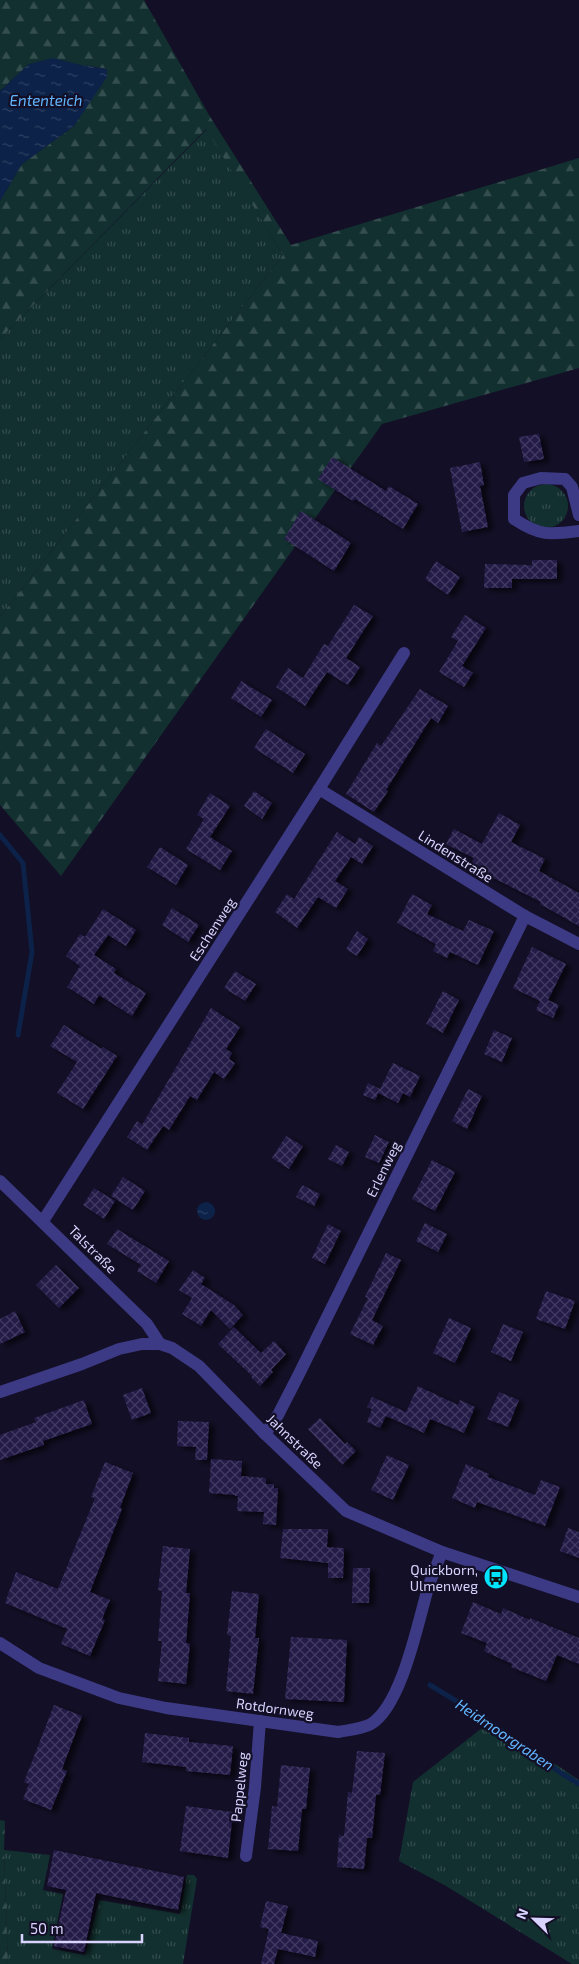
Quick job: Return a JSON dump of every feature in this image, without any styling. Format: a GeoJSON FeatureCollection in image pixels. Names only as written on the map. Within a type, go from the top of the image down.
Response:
{"type":"FeatureCollection","features":[{"type":"Feature","properties":{"kind":"street"},"geometry":{"type":"LineString","coordinates":[[579,515],[572,487],[565,478],[541,478],[523,483],[514,495],[514,519],[532,530],[553,535],[579,531]]}},
{"type":"Feature","properties":{"kind":"street","name":"Eschenweg"},"geometry":{"type":"LineString","coordinates":[[43,1221],[404,653]]}},
{"type":"Feature","properties":{"kind":"street","name":"Lindenstraße"},"geometry":{"type":"LineString","coordinates":[[319,789],[525,916],[579,944]]}},
{"type":"Feature","properties":{"kind":"street","name":"Erlenweg"},"geometry":{"type":"LineString","coordinates":[[265,1434],[278,1415],[525,916]]}},
{"type":"Feature","properties":{"kind":"street","name":"Talstraße"},"geometry":{"type":"LineString","coordinates":[[0,1181],[147,1324],[160,1344]]}},
{"type":"Feature","properties":{"kind":"street","name":"Jahnstraße"},"geometry":{"type":"LineString","coordinates":[[0,1392],[82,1364],[119,1349],[142,1344],[160,1344],[172,1348],[199,1366],[265,1434],[346,1511],[442,1552],[579,1597]]}},
{"type":"Feature","properties":{"kind":"street","name":"Rotdornweg"},"geometry":{"type":"LineString","coordinates":[[0,1643],[39,1668],[109,1695],[166,1708],[338,1732],[371,1724],[384,1712],[406,1670],[429,1586],[442,1552]]}},
{"type":"Feature","properties":{"kind":"street","name":"Pappelweg"},"geometry":{"type":"LineString","coordinates":[[246,1856],[255,1787],[260,1721]]}},
{"type":"Feature","properties":{"kind":"green space"},"geometry":{"type":"Polygon","coordinates":[[[0,0],[144,0],[209,115],[291,245],[579,158],[579,368],[382,424],[61,876],[0,805],[0,617],[283,255],[206,129],[0,339],[0,201],[22,164],[74,126],[107,69],[81,65],[29,64],[0,91],[0,0]]]}},
{"type":"Feature","properties":{"kind":"green space"},"geometry":{"type":"Polygon","coordinates":[[[207,129],[283,255],[0,617],[0,339],[207,129]]]}},
{"type":"Feature","properties":{"kind":"green space"},"geometry":{"type":"Polygon","coordinates":[[[546,484],[558,488],[564,494],[568,506],[564,518],[558,524],[546,528],[534,524],[528,518],[524,506],[528,494],[534,488],[546,484]]]}},
{"type":"Feature","properties":{"kind":"green space"},"geometry":{"type":"Polygon","coordinates":[[[491,1721],[579,1780],[579,1964],[572,1964],[446,1886],[399,1861],[413,1782],[491,1721]]]}},
{"type":"Feature","properties":{"kind":"green space"},"geometry":{"type":"Polygon","coordinates":[[[0,1820],[5,1821],[4,1850],[8,1964],[0,1964],[0,1820]]]}},
{"type":"Feature","properties":{"kind":"green space"},"geometry":{"type":"Polygon","coordinates":[[[4,1850],[50,1855],[43,1890],[63,1894],[52,1949],[85,1955],[99,1900],[180,1914],[187,1875],[194,1875],[197,1879],[183,1964],[8,1964],[4,1850]]]}},
{"type":"Feature","properties":{"kind":"water","name":"Ententeich"},"geometry":{"type":"Polygon","coordinates":[[[53,58],[107,69],[107,77],[74,126],[22,164],[0,201],[0,91],[29,64],[53,58]]]}},
{"type":"Feature","properties":{"kind":"water"},"geometry":{"type":"Polygon","coordinates":[[[206,1202],[212,1205],[215,1211],[212,1217],[206,1220],[200,1217],[197,1211],[200,1205],[206,1202]]]}},
{"type":"Feature","properties":{"kind":"building"},"geometry":{"type":"Polygon","coordinates":[[[539,434],[544,459],[524,462],[519,437],[539,434]]]}},
{"type":"Feature","properties":{"kind":"building"},"geometry":{"type":"Polygon","coordinates":[[[332,457],[386,491],[389,486],[418,504],[403,529],[355,499],[353,501],[318,479],[332,457]]]}},
{"type":"Feature","properties":{"kind":"building"},"geometry":{"type":"Polygon","coordinates":[[[480,462],[484,485],[480,486],[488,527],[462,532],[450,468],[480,462]]]}},
{"type":"Feature","properties":{"kind":"building"},"geometry":{"type":"Polygon","coordinates":[[[301,511],[351,543],[334,571],[284,539],[301,511]]]}},
{"type":"Feature","properties":{"kind":"building"},"geometry":{"type":"Polygon","coordinates":[[[532,560],[557,560],[557,579],[512,579],[512,588],[484,588],[485,564],[532,565],[532,560]]]}},
{"type":"Feature","properties":{"kind":"building"},"geometry":{"type":"Polygon","coordinates":[[[436,561],[460,577],[448,595],[425,579],[436,561]]]}},
{"type":"Feature","properties":{"kind":"building"},"geometry":{"type":"Polygon","coordinates":[[[354,605],[373,616],[346,658],[360,667],[348,685],[327,672],[305,706],[276,687],[288,668],[303,678],[324,644],[328,646],[354,605]]]}},
{"type":"Feature","properties":{"kind":"building"},"geometry":{"type":"Polygon","coordinates":[[[465,615],[486,628],[462,666],[473,673],[464,687],[439,672],[458,641],[451,637],[465,615]]]}},
{"type":"Feature","properties":{"kind":"building"},"geometry":{"type":"Polygon","coordinates":[[[241,681],[272,700],[261,717],[231,698],[241,681]]]}},
{"type":"Feature","properties":{"kind":"building"},"geometry":{"type":"Polygon","coordinates":[[[420,689],[448,706],[438,723],[431,718],[374,812],[346,794],[377,743],[381,746],[420,689]]]}},
{"type":"Feature","properties":{"kind":"building"},"geometry":{"type":"Polygon","coordinates":[[[266,729],[305,754],[293,773],[254,748],[266,729]]]}},
{"type":"Feature","properties":{"kind":"building"},"geometry":{"type":"Polygon","coordinates":[[[254,791],[272,803],[262,819],[244,806],[254,791]]]}},
{"type":"Feature","properties":{"kind":"building"},"geometry":{"type":"Polygon","coordinates":[[[210,793],[230,806],[210,837],[232,851],[220,870],[186,849],[204,819],[197,815],[210,793]]]}},
{"type":"Feature","properties":{"kind":"building"},"geometry":{"type":"Polygon","coordinates":[[[499,813],[520,825],[511,842],[545,859],[539,871],[579,893],[579,926],[540,904],[541,902],[470,866],[474,858],[446,844],[454,829],[482,844],[499,813]]]}},
{"type":"Feature","properties":{"kind":"building"},"geometry":{"type":"Polygon","coordinates":[[[337,832],[355,844],[359,837],[373,846],[362,864],[351,857],[335,881],[348,889],[336,908],[318,897],[297,928],[275,912],[287,894],[294,899],[337,832]]]}},
{"type":"Feature","properties":{"kind":"building"},"geometry":{"type":"Polygon","coordinates":[[[160,847],[188,865],[176,885],[147,867],[160,847]]]}},
{"type":"Feature","properties":{"kind":"building"},"geometry":{"type":"Polygon","coordinates":[[[412,894],[432,905],[427,914],[463,931],[469,920],[494,931],[478,965],[450,952],[447,958],[433,951],[436,944],[397,923],[412,894]]]}},
{"type":"Feature","properties":{"kind":"building"},"geometry":{"type":"Polygon","coordinates":[[[172,908],[199,925],[188,942],[162,925],[172,908]]]}},
{"type":"Feature","properties":{"kind":"building"},"geometry":{"type":"Polygon","coordinates":[[[103,909],[136,930],[126,946],[108,935],[94,955],[116,969],[114,973],[146,993],[132,1016],[99,995],[94,1004],[67,987],[80,966],[66,956],[80,934],[85,937],[103,909]]]}},
{"type":"Feature","properties":{"kind":"building"},"geometry":{"type":"Polygon","coordinates":[[[357,931],[368,939],[357,956],[346,949],[357,931]]]}},
{"type":"Feature","properties":{"kind":"building"},"geometry":{"type":"Polygon","coordinates":[[[532,947],[566,964],[548,1000],[559,1005],[553,1018],[536,1010],[540,1001],[513,988],[532,947]]]}},
{"type":"Feature","properties":{"kind":"building"},"geometry":{"type":"Polygon","coordinates":[[[235,971],[256,984],[245,1001],[224,988],[235,971]]]}},
{"type":"Feature","properties":{"kind":"building"},"geometry":{"type":"Polygon","coordinates":[[[443,991],[459,1000],[443,1033],[426,1024],[443,991]]]}},
{"type":"Feature","properties":{"kind":"building"},"geometry":{"type":"Polygon","coordinates":[[[211,1008],[240,1027],[226,1049],[232,1053],[229,1059],[235,1063],[224,1079],[214,1072],[197,1100],[190,1096],[169,1130],[163,1126],[147,1150],[127,1137],[137,1121],[142,1125],[211,1008]]]}},
{"type":"Feature","properties":{"kind":"building"},"geometry":{"type":"Polygon","coordinates":[[[64,1025],[102,1049],[103,1047],[117,1056],[83,1109],[57,1093],[77,1062],[50,1046],[64,1025]]]}},
{"type":"Feature","properties":{"kind":"building"},"geometry":{"type":"Polygon","coordinates":[[[494,1030],[512,1038],[502,1062],[484,1054],[494,1030]]]}},
{"type":"Feature","properties":{"kind":"building"},"geometry":{"type":"Polygon","coordinates":[[[393,1063],[420,1076],[410,1097],[403,1093],[398,1103],[378,1093],[393,1063]]]}},
{"type":"Feature","properties":{"kind":"building"},"geometry":{"type":"Polygon","coordinates":[[[368,1083],[380,1089],[375,1100],[363,1095],[368,1083]]]}},
{"type":"Feature","properties":{"kind":"building"},"geometry":{"type":"Polygon","coordinates":[[[468,1089],[482,1096],[467,1129],[452,1121],[468,1089]]]}},
{"type":"Feature","properties":{"kind":"building"},"geometry":{"type":"Polygon","coordinates":[[[375,1135],[389,1142],[379,1163],[365,1157],[375,1135]]]}},
{"type":"Feature","properties":{"kind":"building"},"geometry":{"type":"Polygon","coordinates":[[[286,1136],[303,1146],[289,1169],[272,1158],[286,1136]]]}},
{"type":"Feature","properties":{"kind":"building"},"geometry":{"type":"Polygon","coordinates":[[[336,1145],[349,1152],[342,1166],[328,1159],[336,1145]]]}},
{"type":"Feature","properties":{"kind":"building"},"geometry":{"type":"Polygon","coordinates":[[[432,1160],[455,1172],[435,1211],[412,1199],[432,1160]]]}},
{"type":"Feature","properties":{"kind":"building"},"geometry":{"type":"Polygon","coordinates":[[[123,1177],[145,1191],[133,1210],[111,1196],[123,1177]]]}},
{"type":"Feature","properties":{"kind":"building"},"geometry":{"type":"Polygon","coordinates":[[[302,1185],[320,1194],[314,1206],[296,1197],[302,1185]]]}},
{"type":"Feature","properties":{"kind":"building"},"geometry":{"type":"Polygon","coordinates":[[[94,1188],[115,1201],[104,1219],[83,1205],[94,1188]]]}},
{"type":"Feature","properties":{"kind":"building"},"geometry":{"type":"Polygon","coordinates":[[[425,1223],[447,1234],[438,1252],[416,1241],[425,1223]]]}},
{"type":"Feature","properties":{"kind":"building"},"geometry":{"type":"Polygon","coordinates":[[[328,1224],[341,1231],[325,1264],[312,1258],[328,1224]]]}},
{"type":"Feature","properties":{"kind":"building"},"geometry":{"type":"Polygon","coordinates":[[[117,1229],[169,1261],[156,1283],[137,1271],[141,1265],[107,1244],[117,1229]]]}},
{"type":"Feature","properties":{"kind":"building"},"geometry":{"type":"Polygon","coordinates":[[[386,1253],[401,1260],[372,1320],[383,1326],[373,1345],[350,1334],[368,1298],[365,1297],[386,1253]]]}},
{"type":"Feature","properties":{"kind":"building"},"geometry":{"type":"Polygon","coordinates":[[[56,1265],[79,1288],[59,1308],[36,1285],[56,1265]]]}},
{"type":"Feature","properties":{"kind":"building"},"geometry":{"type":"Polygon","coordinates":[[[193,1270],[205,1278],[201,1284],[234,1305],[243,1315],[230,1329],[211,1310],[201,1326],[182,1314],[192,1298],[179,1290],[193,1270]]]}},
{"type":"Feature","properties":{"kind":"building"},"geometry":{"type":"Polygon","coordinates":[[[546,1291],[575,1301],[565,1329],[536,1319],[546,1291]]]}},
{"type":"Feature","properties":{"kind":"building"},"geometry":{"type":"Polygon","coordinates":[[[15,1311],[25,1332],[0,1344],[0,1319],[15,1311]]]}},
{"type":"Feature","properties":{"kind":"building"},"geometry":{"type":"Polygon","coordinates":[[[449,1318],[471,1328],[455,1363],[433,1353],[449,1318]]]}},
{"type":"Feature","properties":{"kind":"building"},"geometry":{"type":"Polygon","coordinates":[[[503,1324],[523,1332],[511,1361],[491,1352],[503,1324]]]}},
{"type":"Feature","properties":{"kind":"building"},"geometry":{"type":"Polygon","coordinates":[[[234,1327],[261,1353],[274,1341],[286,1354],[271,1370],[273,1372],[260,1386],[218,1344],[234,1327]]]}},
{"type":"Feature","properties":{"kind":"building"},"geometry":{"type":"Polygon","coordinates":[[[418,1386],[458,1405],[460,1400],[475,1407],[464,1433],[430,1419],[424,1433],[386,1416],[380,1428],[367,1422],[372,1409],[367,1407],[372,1397],[406,1412],[418,1386]]]}},
{"type":"Feature","properties":{"kind":"building"},"geometry":{"type":"Polygon","coordinates":[[[142,1388],[151,1413],[132,1420],[123,1395],[142,1388]]]}},
{"type":"Feature","properties":{"kind":"building"},"geometry":{"type":"Polygon","coordinates":[[[499,1392],[519,1400],[508,1427],[487,1419],[499,1392]]]}},
{"type":"Feature","properties":{"kind":"building"},"geometry":{"type":"Polygon","coordinates":[[[84,1400],[92,1424],[43,1441],[44,1445],[0,1460],[0,1435],[36,1422],[34,1418],[84,1400]]]}},
{"type":"Feature","properties":{"kind":"building"},"geometry":{"type":"Polygon","coordinates":[[[320,1418],[345,1444],[347,1442],[356,1451],[342,1465],[308,1429],[320,1418]]]}},
{"type":"Feature","properties":{"kind":"building"},"geometry":{"type":"Polygon","coordinates":[[[178,1421],[209,1422],[207,1460],[195,1460],[196,1447],[177,1446],[178,1421]]]}},
{"type":"Feature","properties":{"kind":"building"},"geometry":{"type":"Polygon","coordinates":[[[387,1455],[409,1465],[393,1500],[371,1490],[387,1455]]]}},
{"type":"Feature","properties":{"kind":"building"},"geometry":{"type":"Polygon","coordinates":[[[211,1459],[242,1461],[241,1476],[266,1478],[266,1484],[274,1484],[274,1488],[278,1488],[276,1525],[263,1524],[264,1512],[237,1511],[238,1496],[209,1493],[211,1459]]]}},
{"type":"Feature","properties":{"kind":"building"},"geometry":{"type":"Polygon","coordinates":[[[105,1462],[133,1473],[120,1508],[122,1509],[90,1592],[110,1600],[102,1619],[105,1620],[90,1656],[61,1644],[67,1629],[5,1603],[16,1572],[58,1589],[95,1498],[91,1497],[105,1462]]]}},
{"type":"Feature","properties":{"kind":"building"},"geometry":{"type":"Polygon","coordinates":[[[466,1464],[489,1474],[488,1477],[535,1495],[541,1480],[560,1487],[545,1526],[477,1502],[475,1508],[452,1498],[466,1464]]]}},
{"type":"Feature","properties":{"kind":"building"},"geometry":{"type":"Polygon","coordinates":[[[568,1528],[579,1532],[579,1558],[560,1551],[568,1528]]]}},
{"type":"Feature","properties":{"kind":"building"},"geometry":{"type":"Polygon","coordinates":[[[283,1529],[328,1529],[327,1547],[344,1548],[343,1578],[328,1578],[328,1563],[280,1558],[283,1529]]]}},
{"type":"Feature","properties":{"kind":"building"},"geometry":{"type":"Polygon","coordinates":[[[163,1546],[190,1549],[186,1593],[190,1593],[186,1643],[190,1644],[186,1684],[158,1681],[162,1641],[158,1641],[162,1591],[158,1590],[163,1546]]]}},
{"type":"Feature","properties":{"kind":"building"},"geometry":{"type":"Polygon","coordinates":[[[353,1568],[370,1568],[369,1603],[352,1603],[353,1568]]]}},
{"type":"Feature","properties":{"kind":"building"},"geometry":{"type":"Polygon","coordinates":[[[232,1591],[259,1594],[255,1638],[259,1638],[253,1694],[226,1691],[231,1636],[227,1635],[232,1591]]]}},
{"type":"Feature","properties":{"kind":"building"},"geometry":{"type":"Polygon","coordinates":[[[473,1602],[501,1614],[503,1608],[579,1638],[579,1664],[557,1655],[546,1681],[511,1667],[512,1664],[484,1651],[487,1643],[461,1633],[473,1602]]]}},
{"type":"Feature","properties":{"kind":"building"},"geometry":{"type":"Polygon","coordinates":[[[291,1637],[347,1640],[344,1702],[285,1699],[291,1637]]]}},
{"type":"Feature","properties":{"kind":"building"},"geometry":{"type":"Polygon","coordinates":[[[54,1705],[82,1716],[62,1769],[67,1771],[51,1810],[23,1799],[29,1784],[24,1782],[54,1705]]]}},
{"type":"Feature","properties":{"kind":"building"},"geometry":{"type":"Polygon","coordinates":[[[145,1733],[189,1738],[189,1742],[233,1746],[230,1775],[186,1771],[186,1767],[142,1762],[145,1733]]]}},
{"type":"Feature","properties":{"kind":"building"},"geometry":{"type":"Polygon","coordinates":[[[357,1751],[385,1753],[380,1795],[376,1795],[372,1838],[367,1838],[364,1869],[337,1867],[339,1835],[344,1836],[348,1792],[352,1793],[357,1751]]]}},
{"type":"Feature","properties":{"kind":"building"},"geometry":{"type":"Polygon","coordinates":[[[281,1765],[310,1768],[306,1809],[302,1809],[298,1851],[268,1849],[272,1806],[277,1807],[281,1765]]]}},
{"type":"Feature","properties":{"kind":"building"},"geometry":{"type":"Polygon","coordinates":[[[186,1806],[233,1812],[228,1858],[180,1851],[186,1806]]]}},
{"type":"Feature","properties":{"kind":"building"},"geometry":{"type":"Polygon","coordinates":[[[54,1850],[184,1877],[178,1910],[96,1893],[84,1952],[54,1946],[66,1890],[47,1886],[54,1850]]]}},
{"type":"Feature","properties":{"kind":"building"},"geometry":{"type":"Polygon","coordinates":[[[266,1901],[288,1906],[281,1933],[318,1941],[315,1957],[278,1949],[274,1964],[261,1964],[269,1929],[260,1927],[266,1901]]]}},
{"type":"Feature","properties":{"kind":"waterway","name":"Heidmoorgraben"},"geometry":{"type":"LineString","coordinates":[[0,835],[23,863],[32,952],[18,1035]]}},
{"type":"Feature","properties":{"kind":"waterway","name":"Heidmoorgraben"},"geometry":{"type":"LineString","coordinates":[[430,1685],[481,1716],[579,1784]]}},
{"type":"Feature","properties":{"kind":"place","name":"Quickborn, Ulmenweg"},"geometry":{"type":"Point","coordinates":[496,1577]}}]}
